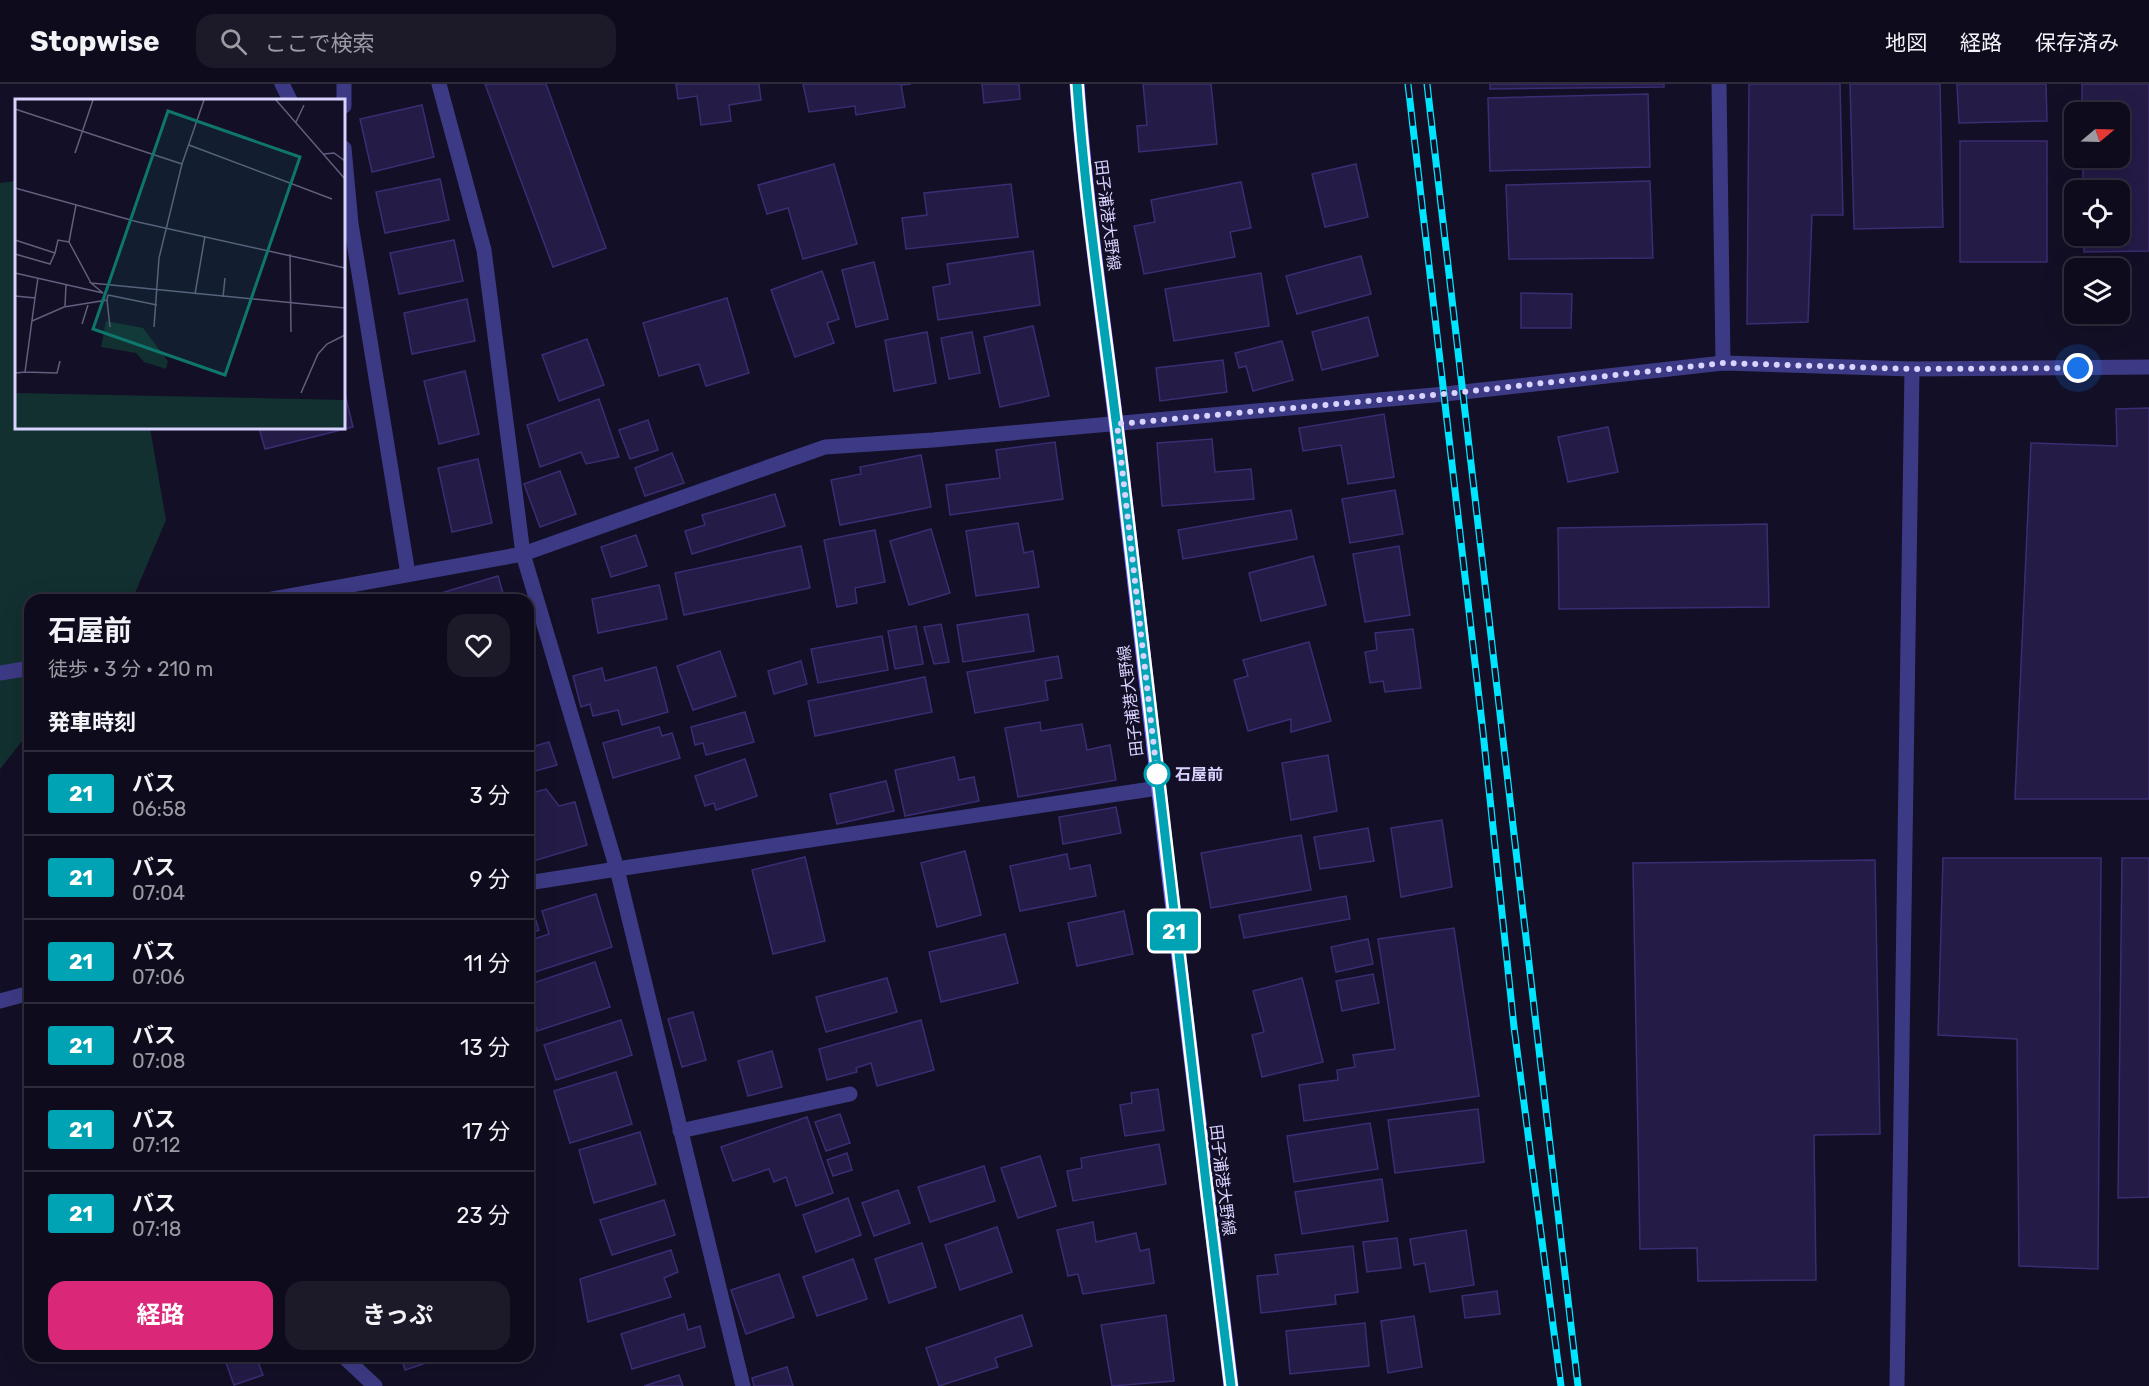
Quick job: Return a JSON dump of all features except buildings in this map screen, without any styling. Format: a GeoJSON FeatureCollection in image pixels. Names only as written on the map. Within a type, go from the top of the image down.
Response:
{"type":"FeatureCollection","features":[{"type":"Feature","properties":{"kind":"main road","name":"田子浦港大野線"},"geometry":{"type":"LineString","coordinates":[[1077,84],[1082,151],[1117,424],[1158,788],[1231,1386]]}},
{"type":"Feature","properties":{"kind":"street"},"geometry":{"type":"LineString","coordinates":[[282,84],[290,99]]}},
{"type":"Feature","properties":{"kind":"street"},"geometry":{"type":"LineString","coordinates":[[439,84],[484,250],[523,554],[617,869],[743,1386]]}},
{"type":"Feature","properties":{"kind":"street"},"geometry":{"type":"LineString","coordinates":[[1719,84],[1723,363]]}},
{"type":"Feature","properties":{"kind":"street"},"geometry":{"type":"LineString","coordinates":[[345,159],[351,224],[408,574]]}},
{"type":"Feature","properties":{"kind":"street"},"geometry":{"type":"LineString","coordinates":[[300,594],[523,554],[825,447],[1117,424],[1445,394],[1723,363],[1912,369],[2149,367]]}},
{"type":"Feature","properties":{"kind":"street"},"geometry":{"type":"LineString","coordinates":[[1897,1386],[1912,369]]}},
{"type":"Feature","properties":{"kind":"street"},"geometry":{"type":"LineString","coordinates":[[0,673],[24,669]]}},
{"type":"Feature","properties":{"kind":"street"},"geometry":{"type":"LineString","coordinates":[[534,882],[1158,788]]}},
{"type":"Feature","properties":{"kind":"street"},"geometry":{"type":"LineString","coordinates":[[0,1001],[24,995]]}},
{"type":"Feature","properties":{"kind":"street"},"geometry":{"type":"LineString","coordinates":[[680,1131],[849,1094]]}},
{"type":"Feature","properties":{"kind":"street"},"geometry":{"type":"LineString","coordinates":[[349,1362],[375,1386]]}},
{"type":"Feature","properties":{"kind":"green space"},"geometry":{"type":"Polygon","coordinates":[[[15,181],[15,429],[150,429],[166,520],[135,594],[24,594],[24,739],[0,769],[0,183],[15,181]]]}},
{"type":"Feature","properties":{"kind":"railway"},"geometry":{"type":"LineString","coordinates":[[1408,84],[1483,732],[1514,1027],[1561,1386]]}},
{"type":"Feature","properties":{"kind":"railway"},"geometry":{"type":"LineString","coordinates":[[1427,84],[1578,1386]]}},
{"type":"Feature","properties":{"kind":"bus line","name":"21"},"geometry":{"type":"LineString","coordinates":[[1077,84],[1082,151],[1117,424],[1180,976],[1231,1386]]}},
{"type":"Feature","properties":{"kind":"place","name":"石屋前"},"geometry":{"type":"Point","coordinates":[1157,774]}},
{"type":"Feature","properties":{"kind":"route"},"geometry":{"type":"LineString","coordinates":[[1157,774],[1117,424],[1445,394],[1723,363],[1912,369],[2078,368]]}}]}
